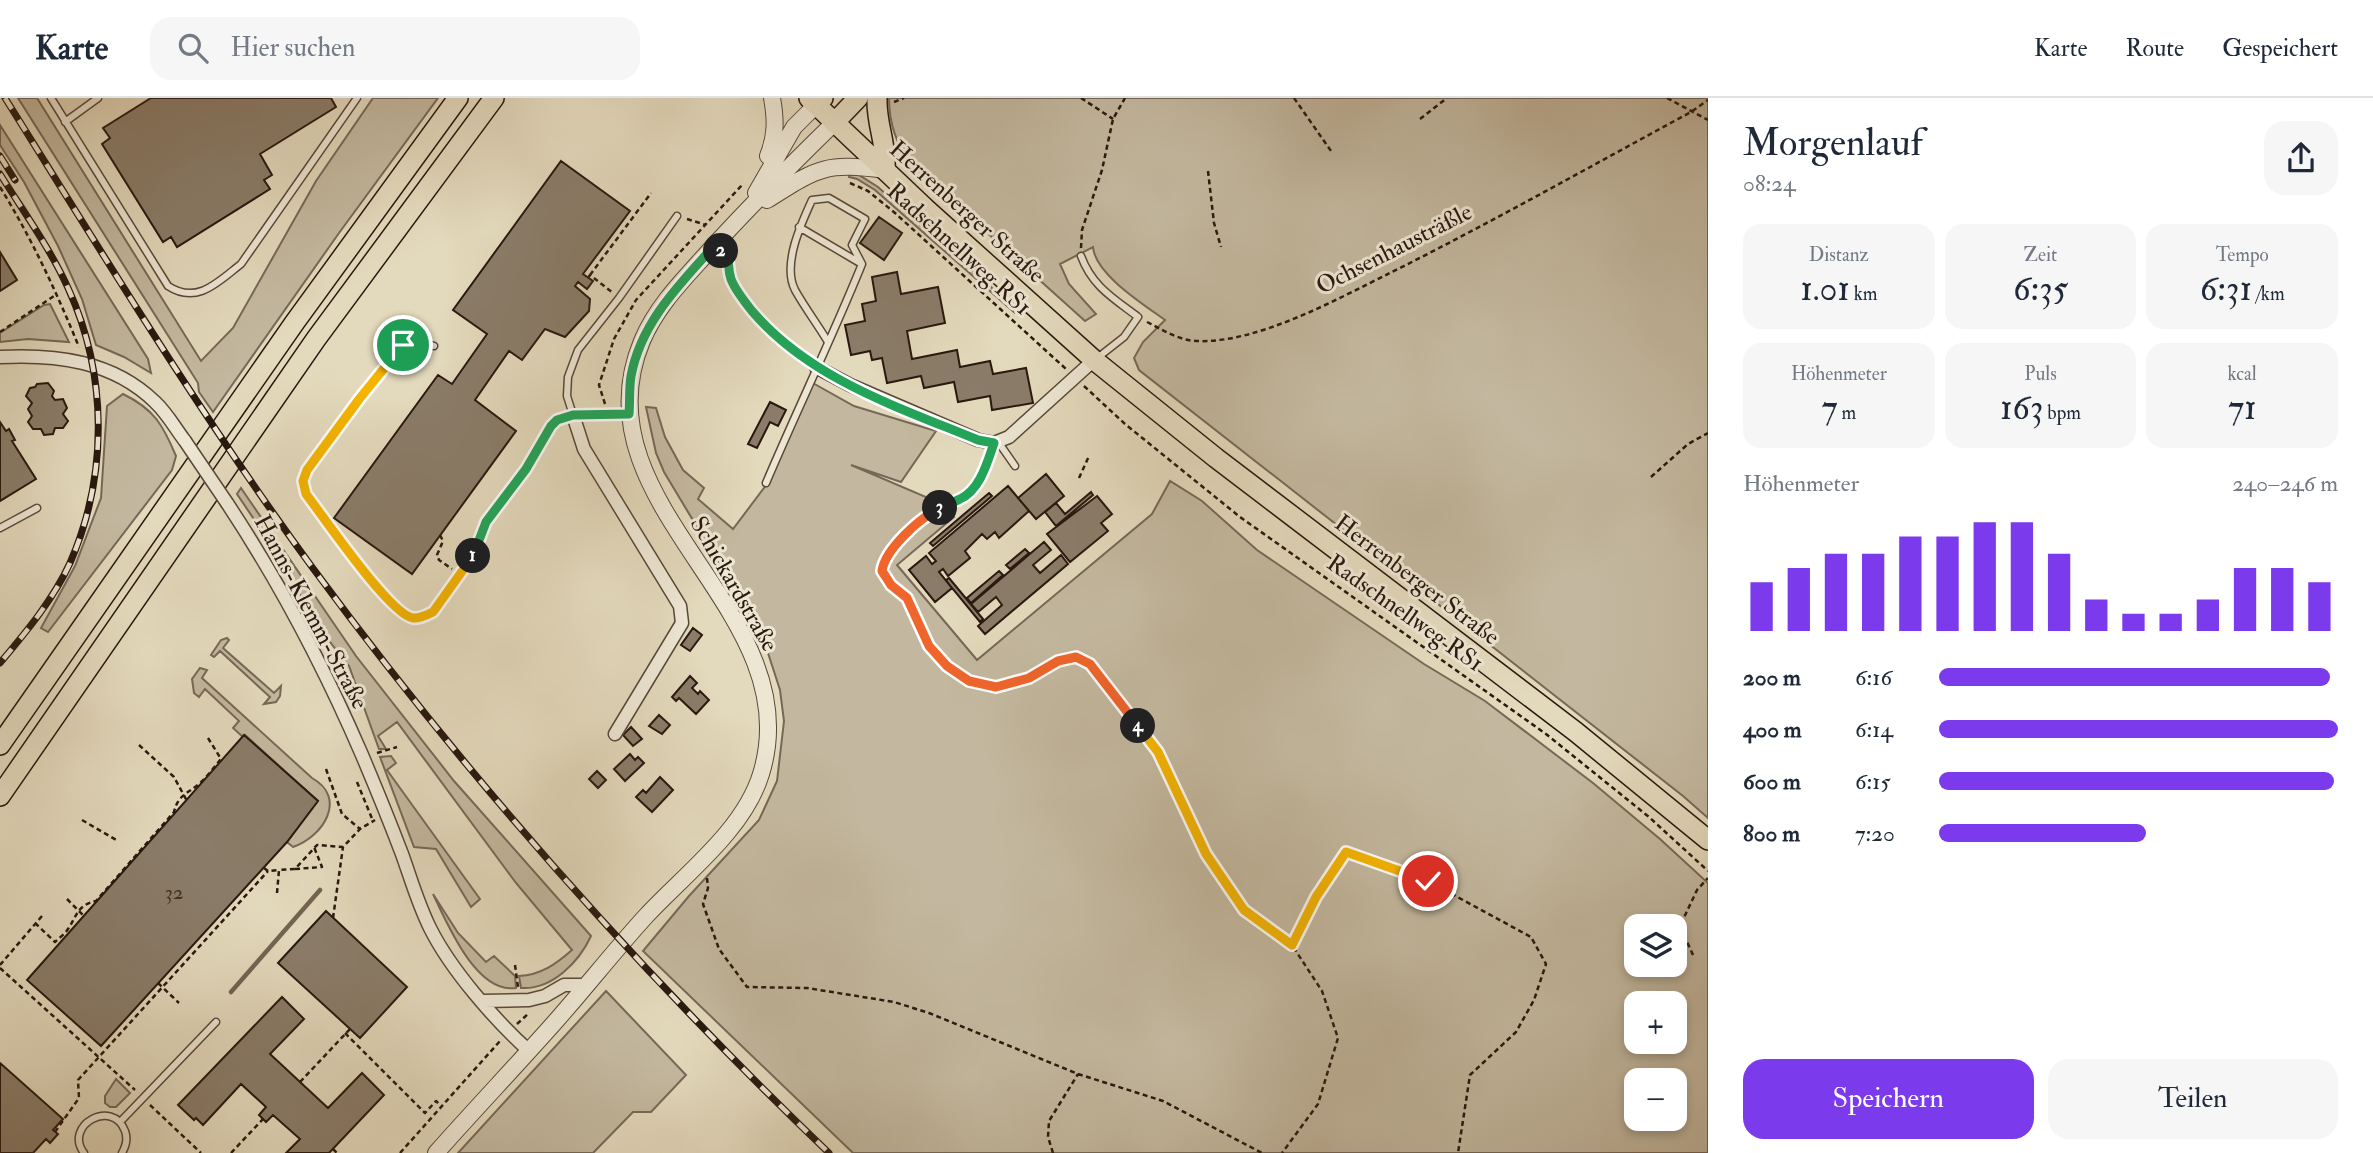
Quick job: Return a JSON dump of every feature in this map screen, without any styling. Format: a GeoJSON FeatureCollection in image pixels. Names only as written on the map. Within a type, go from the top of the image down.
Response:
{"type":"FeatureCollection","features":[{"type":"Feature","properties":{"kind":"main road"},"geometry":{"type":"LineString","coordinates":[[0,745],[295,322],[458,98]]}},
{"type":"Feature","properties":{"kind":"main road"},"geometry":{"type":"LineString","coordinates":[[0,796],[316,339],[494,98]]}},
{"type":"Feature","properties":{"kind":"main road"},"geometry":{"type":"LineString","coordinates":[[834,123],[858,98]]}},
{"type":"Feature","properties":{"kind":"main road"},"geometry":{"type":"LineString","coordinates":[[877,98],[878,122],[887,151],[885,170]]}},
{"type":"Feature","properties":{"kind":"main road","name":"Herrenberger Straße"},"geometry":{"type":"LineString","coordinates":[[816,100],[834,123],[1094,360],[1216,458],[1560,720],[1708,840]]}},
{"type":"Feature","properties":{"kind":"street"},"geometry":{"type":"LineString","coordinates":[[744,214],[775,138],[772,98]]}},
{"type":"Feature","properties":{"kind":"street","name":"Schickardstraße"},"geometry":{"type":"LineString","coordinates":[[744,214],[794,127],[816,100]]}},
{"type":"Feature","properties":{"kind":"street","name":"Schickardstraße"},"geometry":{"type":"LineString","coordinates":[[436,1153],[648,914],[737,820],[757,784],[768,743],[765,693],[758,670],[729,611],[654,496],[638,458],[629,414],[631,377],[642,341],[664,304],[744,214],[834,123]]}},
{"type":"Feature","properties":{"kind":"street"},"geometry":{"type":"LineString","coordinates":[[744,214],[820,169],[853,166],[885,170]]}},
{"type":"Feature","properties":{"kind":"street","name":"Hanns-Klemm-Straße"},"geometry":{"type":"LineString","coordinates":[[0,356],[34,355],[79,361],[117,375],[156,403],[185,441],[265,562],[328,678],[388,816],[430,930],[448,959],[508,1032],[529,1051]]}},
{"type":"Feature","properties":{"kind":"street"},"geometry":{"type":"LineString","coordinates":[[816,367],[850,385],[978,440],[996,443],[1025,423],[1094,360]]}},
{"type":"Feature","properties":{"kind":"street"},"geometry":{"type":"LineString","coordinates":[[573,415],[584,449],[680,606],[681,623],[615,734]]}},
{"type":"Feature","properties":{"kind":"street"},"geometry":{"type":"LineString","coordinates":[[483,1001],[524,1000],[545,996],[564,985],[587,985]]}},
{"type":"Feature","properties":{"kind":"lane"},"geometry":{"type":"LineString","coordinates":[[51,98],[169,286],[179,293],[193,295],[217,283],[241,264],[357,98]]}},
{"type":"Feature","properties":{"kind":"lane"},"geometry":{"type":"LineString","coordinates":[[65,122],[98,98]]}},
{"type":"Feature","properties":{"kind":"lane"},"geometry":{"type":"LineString","coordinates":[[828,342],[794,289],[790,271],[799,227],[812,200],[829,198],[865,219],[852,244],[862,264]]}},
{"type":"Feature","properties":{"kind":"lane"},"geometry":{"type":"LineString","coordinates":[[573,415],[567,396],[570,366],[578,350],[677,216]]}},
{"type":"Feature","properties":{"kind":"lane"},"geometry":{"type":"LineString","coordinates":[[799,227],[862,264]]}},
{"type":"Feature","properties":{"kind":"lane"},"geometry":{"type":"LineString","coordinates":[[1081,256],[1087,273],[1099,287],[1138,317],[1125,337],[1094,360]]}},
{"type":"Feature","properties":{"kind":"lane"},"geometry":{"type":"LineString","coordinates":[[766,483],[862,264]]}},
{"type":"Feature","properties":{"kind":"lane"},"geometry":{"type":"LineString","coordinates":[[434,346],[417,341],[403,345],[307,470],[303,481],[306,494],[391,605],[400,613],[413,618],[425,617],[433,612],[460,576],[473,556],[486,522],[526,469],[557,420],[573,415],[629,414]]}},
{"type":"Feature","properties":{"kind":"lane"},"geometry":{"type":"LineString","coordinates":[[996,443],[1015,466]]}},
{"type":"Feature","properties":{"kind":"lane"},"geometry":{"type":"LineString","coordinates":[[0,528],[37,508]]}},
{"type":"Feature","properties":{"kind":"lane"},"geometry":{"type":"LineString","coordinates":[[120,1122],[216,1022]]}},
{"type":"Feature","properties":{"kind":"lane"},"geometry":{"type":"LineString","coordinates":[[84,1153],[80,1148],[79,1137],[85,1124],[99,1116],[107,1116],[120,1122],[126,1135],[122,1153]]}},
{"type":"Feature","properties":{"kind":"path"},"geometry":{"type":"LineString","coordinates":[[1081,98],[1113,120]]}},
{"type":"Feature","properties":{"kind":"path"},"geometry":{"type":"LineString","coordinates":[[1294,98],[1331,151]]}},
{"type":"Feature","properties":{"kind":"path"},"geometry":{"type":"LineString","coordinates":[[1420,118],[1447,98]]}},
{"type":"Feature","properties":{"kind":"path"},"geometry":{"type":"LineString","coordinates":[[1667,98],[1708,120]]}},
{"type":"Feature","properties":{"kind":"path"},"geometry":{"type":"LineString","coordinates":[[1081,256],[1083,230],[1111,138],[1113,120],[1124,99]]}},
{"type":"Feature","properties":{"kind":"path","name":"Ochsenhausträßle"},"geometry":{"type":"LineString","coordinates":[[1138,317],[1178,337],[1196,341],[1261,330],[1310,313],[1455,241],[1691,112],[1708,100]]}},
{"type":"Feature","properties":{"kind":"path"},"geometry":{"type":"LineString","coordinates":[[1208,171],[1214,223],[1221,247]]}},
{"type":"Feature","properties":{"kind":"path","name":"Radschnellweg RS1"},"geometry":{"type":"LineString","coordinates":[[848,183],[868,191],[895,213],[1064,367]]}},
{"type":"Feature","properties":{"kind":"path"},"geometry":{"type":"LineString","coordinates":[[0,187],[29,235],[57,294],[79,349],[79,361]]}},
{"type":"Feature","properties":{"kind":"path"},"geometry":{"type":"LineString","coordinates":[[619,298],[589,277],[651,192]]}},
{"type":"Feature","properties":{"kind":"path"},"geometry":{"type":"LineString","coordinates":[[677,216],[706,225]]}},
{"type":"Feature","properties":{"kind":"path"},"geometry":{"type":"LineString","coordinates":[[715,245],[730,262],[731,279],[751,309],[786,345],[816,367]]}},
{"type":"Feature","properties":{"kind":"path"},"geometry":{"type":"LineString","coordinates":[[0,331],[57,294]]}},
{"type":"Feature","properties":{"kind":"path","name":"Radschnellweg RS1"},"geometry":{"type":"LineString","coordinates":[[1081,383],[1125,424],[1240,517],[1545,734],[1640,810],[1708,871]]}},
{"type":"Feature","properties":{"kind":"path"},"geometry":{"type":"LineString","coordinates":[[1651,477],[1688,444],[1708,433]]}},
{"type":"Feature","properties":{"kind":"path"},"geometry":{"type":"LineString","coordinates":[[996,443],[981,477],[970,492],[962,499],[931,512],[894,546],[882,571],[891,585],[907,598],[929,646],[947,666],[969,681],[996,687],[1029,678],[1058,661],[1076,657],[1090,664],[1158,752],[1206,854],[1244,910],[1292,945],[1322,991],[1338,1038],[1318,1104],[1282,1153]]}},
{"type":"Feature","properties":{"kind":"path"},"geometry":{"type":"LineString","coordinates":[[1079,478],[1089,456]]}},
{"type":"Feature","properties":{"kind":"path"},"geometry":{"type":"LineString","coordinates":[[440,536],[443,541],[437,555],[439,560],[460,576]]}},
{"type":"Feature","properties":{"kind":"path"},"geometry":{"type":"LineString","coordinates":[[35,923],[55,942],[69,928],[72,919],[86,903],[96,901],[174,812],[176,803],[190,788],[197,786],[221,759],[208,738]]}},
{"type":"Feature","properties":{"kind":"path"},"geometry":{"type":"LineString","coordinates":[[139,745],[174,777],[187,801]]}},
{"type":"Feature","properties":{"kind":"path"},"geometry":{"type":"LineString","coordinates":[[326,769],[342,814],[360,829]]}},
{"type":"Feature","properties":{"kind":"path"},"geometry":{"type":"LineString","coordinates":[[333,918],[343,847],[360,829],[388,816]]}},
{"type":"Feature","properties":{"kind":"path"},"geometry":{"type":"LineString","coordinates":[[82,820],[118,841]]}},
{"type":"Feature","properties":{"kind":"path"},"geometry":{"type":"LineString","coordinates":[[295,869],[317,845],[343,847]]}},
{"type":"Feature","properties":{"kind":"path"},"geometry":{"type":"LineString","coordinates":[[55,1132],[79,1098],[78,1080],[266,869],[322,867],[314,847]]}},
{"type":"Feature","properties":{"kind":"path"},"geometry":{"type":"LineString","coordinates":[[1292,945],[1316,897],[1346,852],[1428,881],[1531,937],[1546,964],[1534,1000],[1516,1032],[1470,1075],[1458,1153]]}},
{"type":"Feature","properties":{"kind":"path"},"geometry":{"type":"LineString","coordinates":[[698,862],[706,872],[708,888],[703,904],[719,949],[747,986],[807,988],[894,1002],[953,1022],[1078,1074],[1163,1101],[1262,1153]]}},
{"type":"Feature","properties":{"kind":"path"},"geometry":{"type":"LineString","coordinates":[[277,892],[279,870]]}},
{"type":"Feature","properties":{"kind":"path"},"geometry":{"type":"LineString","coordinates":[[1693,955],[1680,926],[1697,890],[1708,878]]}},
{"type":"Feature","properties":{"kind":"path"},"geometry":{"type":"LineString","coordinates":[[67,899],[85,916]]}},
{"type":"Feature","properties":{"kind":"path"},"geometry":{"type":"LineString","coordinates":[[42,916],[0,966],[201,1153]]}},
{"type":"Feature","properties":{"kind":"path"},"geometry":{"type":"LineString","coordinates":[[401,1153],[508,1032],[530,1011],[524,1000],[515,965]]}},
{"type":"Feature","properties":{"kind":"path"},"geometry":{"type":"LineString","coordinates":[[158,983],[180,1003]]}},
{"type":"Feature","properties":{"kind":"path"},"geometry":{"type":"LineString","coordinates":[[300,1082],[349,1029]]}},
{"type":"Feature","properties":{"kind":"path"},"geometry":{"type":"LineString","coordinates":[[345,1033],[425,1113],[436,1101],[441,1107]]}},
{"type":"Feature","properties":{"kind":"path"},"geometry":{"type":"LineString","coordinates":[[1053,1153],[1048,1137],[1049,1121],[1078,1074]]}},
{"type":"Feature","properties":{"kind":"path"},"geometry":{"type":"LineString","coordinates":[[231,1153],[263,1119]]}},
{"type":"Feature","properties":{"kind":"path"},"geometry":{"type":"LineString","coordinates":[[333,1149],[337,1153]]}},
{"type":"Feature","properties":{"kind":"shaded area"},"geometry":{"type":"Polygon","coordinates":[[[18,98],[37,98],[201,361],[233,328],[316,181],[373,98],[438,98],[213,412],[199,392],[198,383],[18,98]]]}},
{"type":"Feature","properties":{"kind":"shaded area"},"geometry":{"type":"Polygon","coordinates":[[[889,98],[1708,98],[1708,818],[1139,370],[1134,358],[1143,342],[1165,320],[1111,278],[1102,268],[1093,247],[1060,264],[1069,284],[1096,314],[1085,321],[912,165],[894,134],[889,98]]]}},
{"type":"Feature","properties":{"kind":"shaded area"},"geometry":{"type":"Polygon","coordinates":[[[0,125],[148,359],[151,373],[96,345],[82,299],[58,246],[24,182],[0,145],[0,125]]]}},
{"type":"Feature","properties":{"kind":"shaded area"},"geometry":{"type":"Polygon","coordinates":[[[850,173],[859,175],[878,187],[1018,311],[1015,313],[875,190],[849,177],[850,173]]]}},
{"type":"Feature","properties":{"kind":"shaded area"},"geometry":{"type":"Polygon","coordinates":[[[50,304],[69,342],[28,339],[0,342],[0,333],[44,305],[50,304]]]}},
{"type":"Feature","properties":{"kind":"shaded area"},"geometry":{"type":"Polygon","coordinates":[[[811,382],[854,406],[936,431],[901,482],[851,465],[940,503],[954,517],[897,565],[977,660],[1152,514],[1170,481],[1202,501],[1257,550],[1424,664],[1485,701],[1593,783],[1708,883],[1708,1153],[853,1153],[643,951],[759,820],[777,781],[784,721],[780,690],[767,650],[745,607],[664,472],[656,453],[646,407],[656,408],[665,437],[683,470],[704,488],[698,499],[733,529],[770,480],[811,382]]]}},
{"type":"Feature","properties":{"kind":"shaded area"},"geometry":{"type":"Polygon","coordinates":[[[123,394],[143,406],[162,427],[176,456],[172,470],[48,632],[41,628],[75,566],[101,498],[107,406],[123,394]]]}},
{"type":"Feature","properties":{"kind":"shaded area"},"geometry":{"type":"Polygon","coordinates":[[[241,488],[356,656],[454,781],[591,936],[572,964],[554,979],[521,988],[519,976],[548,968],[572,950],[516,883],[397,722],[378,736],[386,749],[379,749],[349,666],[318,627],[278,555],[237,494],[241,488]]]}},
{"type":"Feature","properties":{"kind":"shaded area"},"geometry":{"type":"Polygon","coordinates":[[[221,640],[229,640],[223,648],[274,693],[281,686],[276,702],[264,704],[270,697],[220,651],[214,657],[211,655],[221,640]]]}},
{"type":"Feature","properties":{"kind":"shaded area"},"geometry":{"type":"Polygon","coordinates":[[[200,668],[207,670],[202,678],[323,786],[330,806],[327,816],[322,826],[304,842],[293,847],[287,842],[318,801],[245,735],[243,737],[233,728],[239,721],[205,689],[199,697],[194,693],[192,679],[200,668]]]}},
{"type":"Feature","properties":{"kind":"shaded area"},"geometry":{"type":"Polygon","coordinates":[[[391,756],[396,763],[387,770],[480,899],[471,907],[436,849],[414,847],[380,757],[391,756]]]}},
{"type":"Feature","properties":{"kind":"shaded area"},"geometry":{"type":"Polygon","coordinates":[[[433,894],[458,933],[486,962],[494,956],[515,976],[516,988],[502,987],[488,980],[476,969],[455,938],[433,894]]]}},
{"type":"Feature","properties":{"kind":"shaded area"},"geometry":{"type":"Polygon","coordinates":[[[606,991],[686,1075],[651,1112],[633,1112],[593,1153],[458,1153],[606,991]]]}},
{"type":"Feature","properties":{"kind":"shaded area"},"geometry":{"type":"Polygon","coordinates":[[[116,1079],[130,1093],[116,1107],[110,1107],[105,1103],[105,1096],[116,1079]]]}},
{"type":"Feature","properties":{"kind":"building"},"geometry":{"type":"Polygon","coordinates":[[[151,98],[331,98],[336,107],[260,154],[272,175],[264,180],[270,189],[177,247],[171,237],[163,242],[102,144],[110,138],[103,128],[151,98]]]}},
{"type":"Feature","properties":{"kind":"building"},"geometry":{"type":"Polygon","coordinates":[[[561,161],[630,211],[583,274],[593,281],[587,289],[578,282],[575,286],[590,299],[589,311],[565,337],[545,329],[522,360],[509,351],[475,400],[516,431],[412,574],[334,518],[438,375],[452,384],[487,334],[453,310],[561,161]]]}},
{"type":"Feature","properties":{"kind":"building"},"geometry":{"type":"Polygon","coordinates":[[[879,217],[902,233],[884,260],[860,243],[879,217]]]}},
{"type":"Feature","properties":{"kind":"building"},"geometry":{"type":"Polygon","coordinates":[[[0,252],[17,280],[0,291],[0,252]]]}},
{"type":"Feature","properties":{"kind":"building"},"geometry":{"type":"Polygon","coordinates":[[[897,272],[901,294],[938,287],[945,323],[907,331],[912,359],[957,350],[960,367],[990,361],[993,374],[1026,368],[1033,403],[992,410],[990,396],[958,402],[954,382],[924,388],[921,376],[887,383],[882,358],[872,360],[870,351],[851,355],[845,325],[865,321],[862,304],[876,301],[872,277],[897,272]]]}},
{"type":"Feature","properties":{"kind":"building"},"geometry":{"type":"Polygon","coordinates":[[[48,383],[54,391],[52,396],[55,400],[63,399],[67,408],[63,414],[68,421],[63,428],[55,428],[53,434],[44,435],[41,429],[33,429],[28,422],[32,416],[28,409],[32,403],[26,396],[30,388],[48,383]]]}},
{"type":"Feature","properties":{"kind":"building"},"geometry":{"type":"Polygon","coordinates":[[[770,402],[786,410],[778,426],[770,422],[757,448],[748,444],[770,402]]]}},
{"type":"Feature","properties":{"kind":"building"},"geometry":{"type":"Polygon","coordinates":[[[0,422],[6,431],[9,429],[15,440],[12,441],[36,479],[0,501],[0,422]]]}},
{"type":"Feature","properties":{"kind":"building"},"geometry":{"type":"Polygon","coordinates":[[[1046,474],[1064,496],[1036,519],[1018,498],[1046,474]]]}},
{"type":"Feature","properties":{"kind":"building"},"geometry":{"type":"Polygon","coordinates":[[[1008,486],[1029,511],[999,538],[995,532],[987,539],[982,534],[965,551],[970,558],[948,576],[943,569],[939,572],[952,588],[935,602],[909,570],[926,556],[932,564],[936,561],[929,553],[1008,486]]]}},
{"type":"Feature","properties":{"kind":"building"},"geometry":{"type":"Polygon","coordinates":[[[1091,492],[1093,495],[1056,526],[1045,512],[1056,503],[1065,514],[1091,492]]]}},
{"type":"Feature","properties":{"kind":"building"},"geometry":{"type":"Polygon","coordinates":[[[989,493],[992,496],[933,546],[930,543],[989,493]]]}},
{"type":"Feature","properties":{"kind":"building"},"geometry":{"type":"Polygon","coordinates":[[[1097,496],[1112,514],[1101,523],[1108,531],[1070,562],[1047,534],[1097,496]]]}},
{"type":"Feature","properties":{"kind":"building"},"geometry":{"type":"Polygon","coordinates":[[[1044,542],[1051,550],[1033,565],[1040,573],[1061,555],[1068,564],[985,634],[978,626],[1002,605],[996,597],[978,612],[971,604],[1044,542]]]}},
{"type":"Feature","properties":{"kind":"building"},"geometry":{"type":"Polygon","coordinates":[[[1025,549],[1029,553],[1010,569],[1006,565],[1025,549]]]}},
{"type":"Feature","properties":{"kind":"building"},"geometry":{"type":"Polygon","coordinates":[[[999,571],[1003,575],[971,603],[967,598],[999,571]]]}},
{"type":"Feature","properties":{"kind":"building"},"geometry":{"type":"Polygon","coordinates":[[[949,578],[983,619],[980,622],[946,580],[949,578]]]}},
{"type":"Feature","properties":{"kind":"building"},"geometry":{"type":"Polygon","coordinates":[[[693,628],[702,635],[690,651],[681,645],[693,628]]]}},
{"type":"Feature","properties":{"kind":"building"},"geometry":{"type":"Polygon","coordinates":[[[690,676],[697,683],[692,688],[698,694],[700,691],[709,700],[696,714],[679,698],[676,701],[672,697],[690,676]]]}},
{"type":"Feature","properties":{"kind":"building"},"geometry":{"type":"Polygon","coordinates":[[[659,715],[670,725],[662,734],[649,726],[659,715]]]}},
{"type":"Feature","properties":{"kind":"building"},"geometry":{"type":"Polygon","coordinates":[[[631,727],[642,739],[633,746],[623,735],[631,727]]]}},
{"type":"Feature","properties":{"kind":"building"},"geometry":{"type":"Polygon","coordinates":[[[244,735],[318,801],[287,842],[101,1046],[27,980],[244,735]]]}},
{"type":"Feature","properties":{"kind":"building"},"geometry":{"type":"Polygon","coordinates":[[[630,754],[635,760],[638,757],[644,763],[625,781],[614,769],[630,754]]]}},
{"type":"Feature","properties":{"kind":"building"},"geometry":{"type":"Polygon","coordinates":[[[597,771],[606,780],[598,788],[589,779],[597,771]]]}},
{"type":"Feature","properties":{"kind":"building"},"geometry":{"type":"Polygon","coordinates":[[[660,777],[673,790],[652,812],[636,797],[643,790],[646,793],[660,777]]]}},
{"type":"Feature","properties":{"kind":"building"},"geometry":{"type":"Polygon","coordinates":[[[326,911],[407,987],[360,1038],[278,963],[326,911]]]}},
{"type":"Feature","properties":{"kind":"building"},"geometry":{"type":"Polygon","coordinates":[[[282,997],[304,1019],[270,1054],[328,1108],[362,1073],[384,1095],[329,1153],[286,1153],[300,1139],[273,1115],[266,1122],[259,1115],[266,1107],[241,1084],[203,1125],[178,1105],[282,997]]]}},
{"type":"Feature","properties":{"kind":"building"},"geometry":{"type":"Polygon","coordinates":[[[0,1063],[63,1119],[53,1130],[58,1134],[50,1143],[46,1139],[33,1153],[0,1153],[0,1063]]]}},
{"type":"Feature","properties":{"kind":"waterway"},"geometry":{"type":"LineString","coordinates":[[231,992],[320,890]]}},
{"type":"Feature","properties":{"kind":"railway"},"geometry":{"type":"LineString","coordinates":[[5,98],[231,452],[371,645],[494,797],[558,871],[690,1015],[829,1153]]}},
{"type":"Feature","properties":{"kind":"railway"},"geometry":{"type":"LineString","coordinates":[[0,156],[15,180]]}},
{"type":"Feature","properties":{"kind":"railway"},"geometry":{"type":"LineString","coordinates":[[0,174],[53,259],[81,321],[91,355],[98,426],[97,461],[91,496],[70,563],[47,603],[0,663]]}},
{"type":"Feature","properties":{"kind":"route"},"geometry":{"type":"LineString","coordinates":[[403,345],[307,470],[303,481],[306,494],[391,605],[400,613],[413,618],[425,617],[433,612],[473,556],[486,522],[526,469],[557,420],[573,415],[629,414],[631,377],[642,341],[656,314],[715,245],[730,262],[731,279],[751,309],[796,354],[839,380],[978,440],[994,443],[981,477],[970,492],[962,499],[931,512],[894,546],[883,565],[882,571],[891,585],[907,598],[929,646],[947,666],[969,681],[996,687],[1029,678],[1058,661],[1076,657],[1090,664],[1158,752],[1206,854],[1244,910],[1292,945],[1316,897],[1346,852],[1428,881]]}}]}
